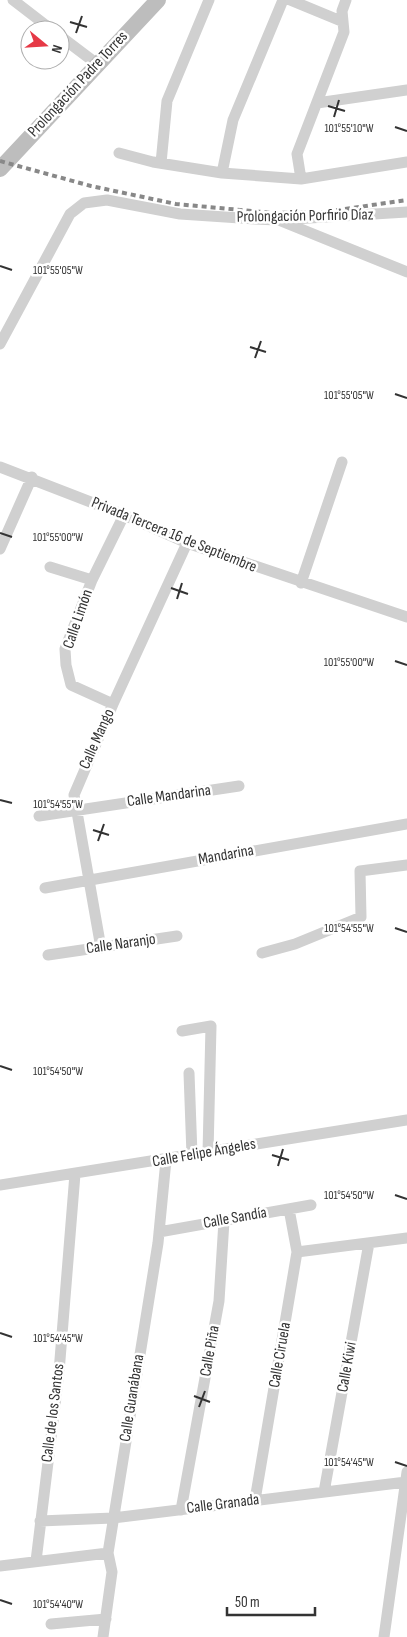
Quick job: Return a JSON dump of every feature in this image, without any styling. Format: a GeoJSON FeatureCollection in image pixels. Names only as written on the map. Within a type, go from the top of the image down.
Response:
{"type":"FeatureCollection","features":[{"type":"Feature","properties":{"kind":"street"},"geometry":{"type":"LineString","coordinates":[[13,0],[39,20]]}},
{"type":"Feature","properties":{"kind":"street","name":"Prolongación Padre Torres"},"geometry":{"type":"LineString","coordinates":[[0,169],[5,154],[97,64],[158,0]]}},
{"type":"Feature","properties":{"kind":"street"},"geometry":{"type":"LineString","coordinates":[[161,163],[167,101],[209,0]]}},
{"type":"Feature","properties":{"kind":"street"},"geometry":{"type":"LineString","coordinates":[[222,173],[232,120],[282,0]]}},
{"type":"Feature","properties":{"kind":"street"},"geometry":{"type":"LineString","coordinates":[[290,0],[341,21]]}},
{"type":"Feature","properties":{"kind":"street"},"geometry":{"type":"LineString","coordinates":[[301,179],[297,154],[344,32],[341,21],[346,0]]}},
{"type":"Feature","properties":{"kind":"street"},"geometry":{"type":"LineString","coordinates":[[70,44],[97,64]]}},
{"type":"Feature","properties":{"kind":"street"},"geometry":{"type":"LineString","coordinates":[[317,104],[407,90]]}},
{"type":"Feature","properties":{"kind":"street"},"geometry":{"type":"LineString","coordinates":[[120,153],[161,163],[222,173],[301,179],[407,162]]}},
{"type":"Feature","properties":{"kind":"street","name":"Prolongación Porfirio Díaz"},"geometry":{"type":"LineString","coordinates":[[0,344],[70,214],[84,203],[107,200],[180,214],[277,220],[407,212]]}},
{"type":"Feature","properties":{"kind":"street"},"geometry":{"type":"LineString","coordinates":[[277,220],[407,272]]}},
{"type":"Feature","properties":{"kind":"street"},"geometry":{"type":"LineString","coordinates":[[301,582],[342,462]]}},
{"type":"Feature","properties":{"kind":"street","name":"Privada Tercera 16 de Septiembre"},"geometry":{"type":"LineString","coordinates":[[0,467],[32,477],[187,543],[407,617]]}},
{"type":"Feature","properties":{"kind":"street"},"geometry":{"type":"LineString","coordinates":[[0,550],[32,477]]}},
{"type":"Feature","properties":{"kind":"street","name":"Calle Limón"},"geometry":{"type":"LineString","coordinates":[[113,704],[71,685],[66,665],[65,649],[92,580],[124,515]]}},
{"type":"Feature","properties":{"kind":"street","name":"Calle Mango"},"geometry":{"type":"LineString","coordinates":[[101,948],[74,795],[79,779],[187,543]]}},
{"type":"Feature","properties":{"kind":"street"},"geometry":{"type":"LineString","coordinates":[[50,567],[92,580]]}},
{"type":"Feature","properties":{"kind":"street","name":"Calle Mandarina"},"geometry":{"type":"LineString","coordinates":[[39,816],[239,786]]}},
{"type":"Feature","properties":{"kind":"street","name":"Mandarina"},"geometry":{"type":"LineString","coordinates":[[45,888],[407,824]]}},
{"type":"Feature","properties":{"kind":"street"},"geometry":{"type":"LineString","coordinates":[[262,953],[295,944],[361,917],[360,871],[407,865]]}},
{"type":"Feature","properties":{"kind":"street","name":"Calle Naranjo"},"geometry":{"type":"LineString","coordinates":[[48,955],[177,936]]}},
{"type":"Feature","properties":{"kind":"street"},"geometry":{"type":"LineString","coordinates":[[182,1031],[211,1026],[208,1153]]}},
{"type":"Feature","properties":{"kind":"street"},"geometry":{"type":"LineString","coordinates":[[189,1073],[192,1155]]}},
{"type":"Feature","properties":{"kind":"street","name":"Calle Felipe Ángeles"},"geometry":{"type":"LineString","coordinates":[[0,1185],[407,1120]]}},
{"type":"Feature","properties":{"kind":"street","name":"Calle Guanábana"},"geometry":{"type":"LineString","coordinates":[[103,1637],[112,1572],[108,1553],[159,1232],[166,1160]]}},
{"type":"Feature","properties":{"kind":"street","name":"Calle de los Santos"},"geometry":{"type":"LineString","coordinates":[[36,1561],[59,1372],[75,1174]]}},
{"type":"Feature","properties":{"kind":"street","name":"Calle Sandía"},"geometry":{"type":"LineString","coordinates":[[159,1232],[311,1205]]}},
{"type":"Feature","properties":{"kind":"street","name":"Calle Ciruela"},"geometry":{"type":"LineString","coordinates":[[255,1500],[297,1252],[290,1209]]}},
{"type":"Feature","properties":{"kind":"street","name":"Calle Piña"},"geometry":{"type":"LineString","coordinates":[[181,1510],[219,1301],[224,1220]]}},
{"type":"Feature","properties":{"kind":"street"},"geometry":{"type":"LineString","coordinates":[[297,1252],[407,1238]]}},
{"type":"Feature","properties":{"kind":"street","name":"Calle Kiwi"},"geometry":{"type":"LineString","coordinates":[[324,1492],[369,1243]]}},
{"type":"Feature","properties":{"kind":"street"},"geometry":{"type":"LineString","coordinates":[[384,1637],[402,1542],[406,1485]]}},
{"type":"Feature","properties":{"kind":"street","name":"Calle Granada"},"geometry":{"type":"LineString","coordinates":[[40,1521],[114,1518],[324,1492],[406,1485]]}},
{"type":"Feature","properties":{"kind":"street"},"geometry":{"type":"LineString","coordinates":[[0,1566],[108,1553]]}},
{"type":"Feature","properties":{"kind":"street"},"geometry":{"type":"LineString","coordinates":[[51,1624],[106,1619]]}},
{"type":"Feature","properties":{"kind":"railway"},"geometry":{"type":"LineString","coordinates":[[0,161],[91,186],[176,204],[273,213],[324,212],[407,200]]}}]}
